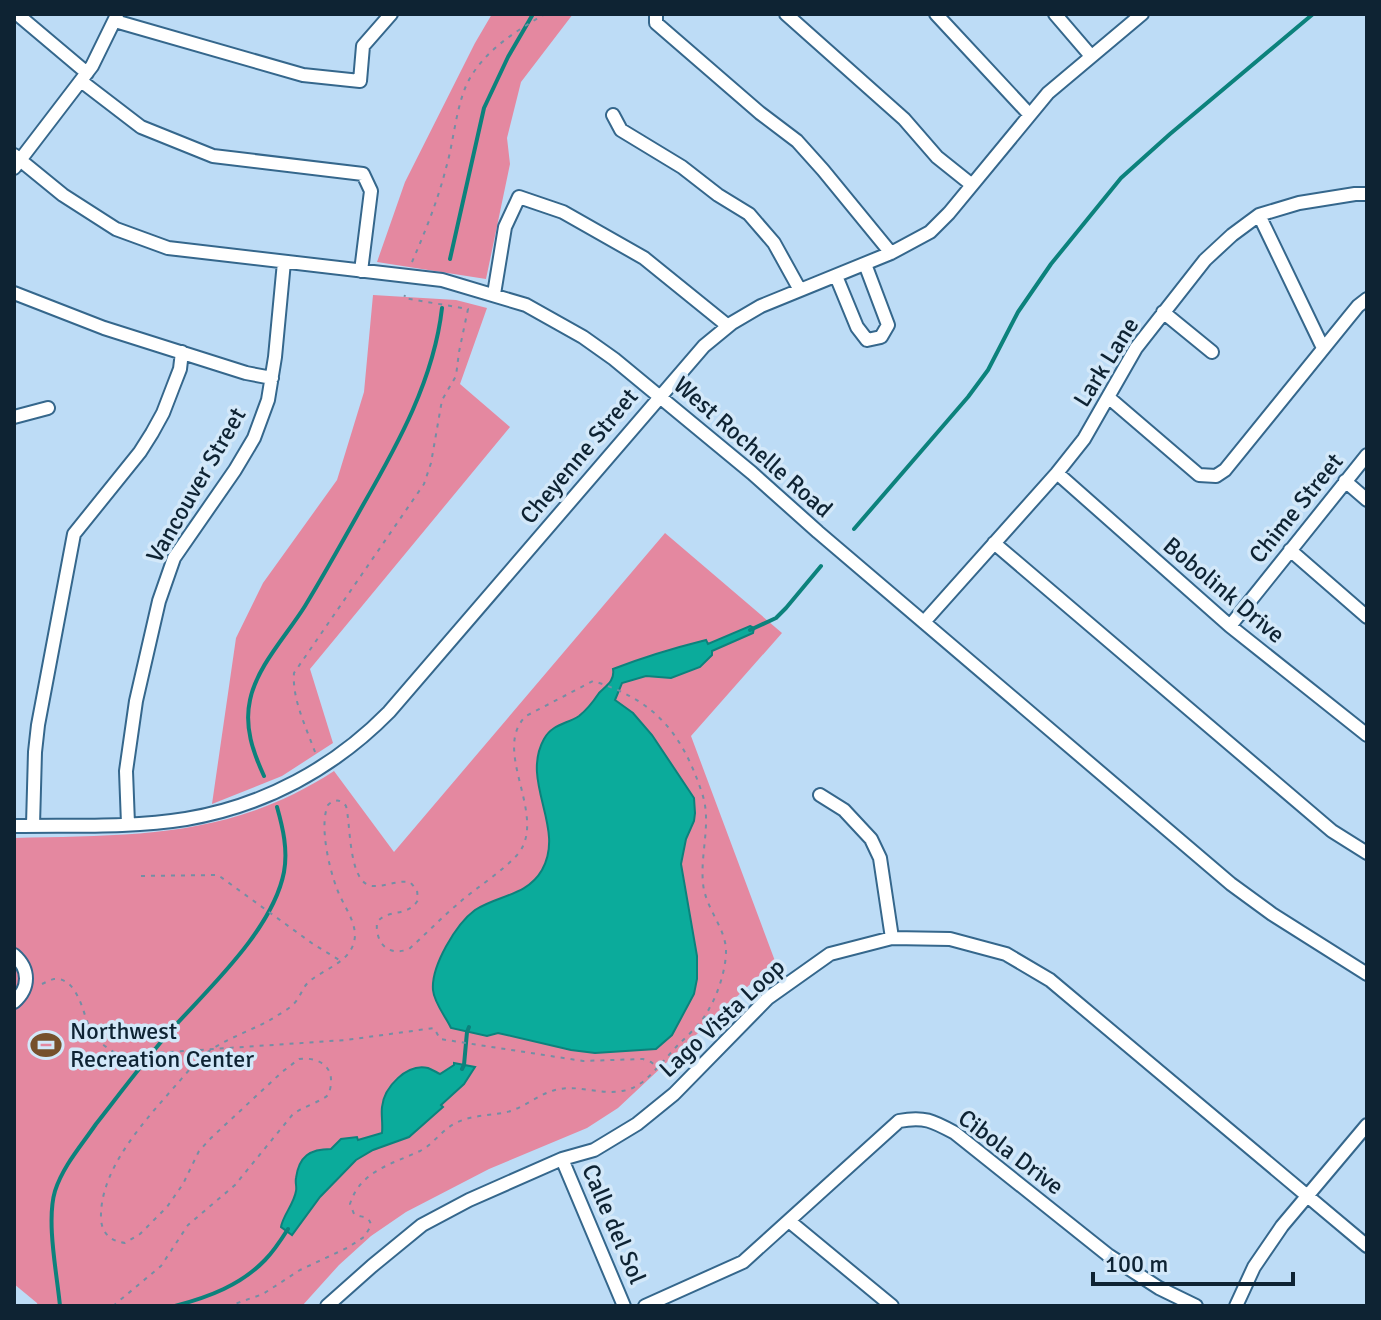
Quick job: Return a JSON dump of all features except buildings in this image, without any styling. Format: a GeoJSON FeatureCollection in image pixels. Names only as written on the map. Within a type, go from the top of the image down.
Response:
{"type":"FeatureCollection","features":[{"type":"Feature","properties":{"kind":"street"},"geometry":{"type":"LineString","coordinates":[[17,14],[141,127],[213,156],[363,174],[371,191],[361,271]]}},
{"type":"Feature","properties":{"kind":"street"},"geometry":{"type":"LineString","coordinates":[[16,161],[92,66],[116,17],[303,75],[360,81],[363,46],[391,14]]}},
{"type":"Feature","properties":{"kind":"street"},"geometry":{"type":"LineString","coordinates":[[656,14],[656,23],[797,141],[891,253]]}},
{"type":"Feature","properties":{"kind":"street"},"geometry":{"type":"LineString","coordinates":[[786,14],[904,119],[937,157],[972,185]]}},
{"type":"Feature","properties":{"kind":"street"},"geometry":{"type":"LineString","coordinates":[[936,14],[1029,114]]}},
{"type":"Feature","properties":{"kind":"street"},"geometry":{"type":"LineString","coordinates":[[1055,14],[1091,56]]}},
{"type":"Feature","properties":{"kind":"street","name":"Cheyenne Street"},"geometry":{"type":"LineString","coordinates":[[14,826],[128,824],[186,819],[237,806],[303,779],[364,737],[389,712],[704,346],[728,326],[761,306],[891,253],[930,232],[1048,93],[1142,14]]}},
{"type":"Feature","properties":{"kind":"street"},"geometry":{"type":"LineString","coordinates":[[613,115],[621,130],[682,167],[749,214],[774,243],[800,290]]}},
{"type":"Feature","properties":{"kind":"street","name":"West Rochelle Road"},"geometry":{"type":"LineString","coordinates":[[16,161],[116,229],[168,248],[442,280],[526,305],[583,337],[659,395],[1231,884],[1367,974]]}},
{"type":"Feature","properties":{"kind":"street","name":"Lark Lane"},"geometry":{"type":"LineString","coordinates":[[924,622],[1084,439],[1136,348],[1205,260],[1259,215],[1299,203],[1367,194]]}},
{"type":"Feature","properties":{"kind":"street"},"geometry":{"type":"LineString","coordinates":[[494,294],[505,227],[519,197],[563,212],[644,258],[728,326]]}},
{"type":"Feature","properties":{"kind":"street"},"geometry":{"type":"LineString","coordinates":[[1259,215],[1323,348]]}},
{"type":"Feature","properties":{"kind":"street","name":"Vancouver Street"},"geometry":{"type":"LineString","coordinates":[[128,824],[126,771],[136,701],[159,601],[174,558],[254,438],[268,400],[272,378],[284,262]]}},
{"type":"Feature","properties":{"kind":"street"},"geometry":{"type":"LineString","coordinates":[[836,276],[857,327],[867,340],[881,337],[888,325],[865,264]]}},
{"type":"Feature","properties":{"kind":"street"},"geometry":{"type":"LineString","coordinates":[[14,293],[104,328],[246,373],[272,378]]}},
{"type":"Feature","properties":{"kind":"street"},"geometry":{"type":"LineString","coordinates":[[1108,397],[1199,475],[1216,476],[1225,470],[1323,348],[1367,299]]}},
{"type":"Feature","properties":{"kind":"street"},"geometry":{"type":"LineString","coordinates":[[1163,312],[1212,352]]}},
{"type":"Feature","properties":{"kind":"street"},"geometry":{"type":"LineString","coordinates":[[33,825],[38,725],[74,534],[152,433],[180,369],[182,352]]}},
{"type":"Feature","properties":{"kind":"street"},"geometry":{"type":"LineString","coordinates":[[14,417],[48,408]]}},
{"type":"Feature","properties":{"kind":"street","name":"Chime Street"},"geometry":{"type":"LineString","coordinates":[[1230,626],[1367,455]]}},
{"type":"Feature","properties":{"kind":"street","name":"Bobolink Drive"},"geometry":{"type":"LineString","coordinates":[[1057,473],[1230,626],[1367,735]]}},
{"type":"Feature","properties":{"kind":"street"},"geometry":{"type":"LineString","coordinates":[[1345,481],[1367,500]]}},
{"type":"Feature","properties":{"kind":"street"},"geometry":{"type":"LineString","coordinates":[[994,543],[1332,831],[1367,853]]}},
{"type":"Feature","properties":{"kind":"street"},"geometry":{"type":"LineString","coordinates":[[1290,550],[1367,617]]}},
{"type":"Feature","properties":{"kind":"street"},"geometry":{"type":"LineString","coordinates":[[820,795],[844,810],[871,839],[880,858],[892,938]]}},
{"type":"Feature","properties":{"kind":"street","name":"Lago Vista Loop"},"geometry":{"type":"LineString","coordinates":[[327,1306],[422,1225],[469,1200],[562,1159],[594,1150],[637,1124],[674,1094],[768,998],[803,971],[830,954],[892,938],[950,939],[1006,954],[1050,980],[1367,1246]]}},
{"type":"Feature","properties":{"kind":"street"},"geometry":{"type":"LineString","coordinates":[[14,955],[27,974],[25,990],[14,1002]]}},
{"type":"Feature","properties":{"kind":"street","name":"Cibola Drive"},"geometry":{"type":"LineString","coordinates":[[645,1306],[743,1262],[899,1121],[916,1118],[930,1120],[955,1133],[1108,1255],[1159,1288],[1196,1306]]}},
{"type":"Feature","properties":{"kind":"street"},"geometry":{"type":"LineString","coordinates":[[1236,1306],[1264,1251],[1367,1125]]}},
{"type":"Feature","properties":{"kind":"street","name":"Calle del Sol"},"geometry":{"type":"LineString","coordinates":[[562,1159],[624,1306]]}},
{"type":"Feature","properties":{"kind":"street"},"geometry":{"type":"LineString","coordinates":[[789,1221],[892,1306]]}},
{"type":"Feature","properties":{"kind":"path"},"geometry":{"type":"LineString","coordinates":[[411,263],[447,167],[469,79],[510,35],[544,14]]}},
{"type":"Feature","properties":{"kind":"path"},"geometry":{"type":"LineString","coordinates":[[315,752],[299,707],[294,673],[424,484],[431,463],[442,400],[456,376],[468,309],[404,298],[405,295]]}},
{"type":"Feature","properties":{"kind":"path"},"geometry":{"type":"LineString","coordinates":[[113,1306],[161,1266],[188,1225],[235,1185],[293,1114],[324,1098],[330,1089],[331,1074],[326,1066],[317,1060],[299,1059],[205,1144],[175,1197],[140,1234],[125,1243],[109,1238],[104,1232],[101,1208],[111,1172],[140,1129],[202,1056],[235,1035],[280,1014],[297,1001],[305,985],[342,961],[354,943],[355,930],[330,866],[324,826],[328,805],[336,800],[346,806],[353,858],[362,881],[369,886],[410,882],[417,890],[415,905],[406,911],[383,916],[376,927],[378,940],[387,949],[397,952],[409,949],[451,909],[510,862],[523,847],[527,834],[526,818],[514,742],[520,722],[534,711],[593,681],[649,707],[667,724],[680,744],[706,806],[702,870],[704,895],[726,952],[708,1012],[643,1081],[623,1091],[555,1090],[513,1110],[452,1125],[421,1150],[383,1166],[357,1189],[350,1204],[354,1214],[371,1221],[364,1237],[300,1270],[263,1294],[229,1306]]}},
{"type":"Feature","properties":{"kind":"path"},"geometry":{"type":"LineString","coordinates":[[141,876],[218,875],[313,944],[342,961]]}},
{"type":"Feature","properties":{"kind":"path"},"geometry":{"type":"LineString","coordinates":[[42,984],[55,979],[67,984],[79,998],[95,1036],[119,1056]]}},
{"type":"Feature","properties":{"kind":"path"},"geometry":{"type":"LineString","coordinates":[[80,1058],[346,1040],[434,1028],[440,1039],[583,1061],[643,1059],[657,1067]]}},
{"type":"Feature","properties":{"kind":"shaded area"},"geometry":{"type":"Polygon","coordinates":[[[492,14],[573,14],[521,82],[507,138],[510,164],[486,279],[377,262],[405,182],[492,14]]]}},
{"type":"Feature","properties":{"kind":"shaded area"},"geometry":{"type":"Polygon","coordinates":[[[373,295],[456,300],[487,308],[460,384],[510,427],[310,669],[333,743],[282,776],[212,804],[236,638],[263,583],[337,480],[364,392],[373,295]]]}},
{"type":"Feature","properties":{"kind":"shaded area"},"geometry":{"type":"Polygon","coordinates":[[[665,533],[782,633],[691,736],[775,961],[618,1108],[587,1128],[489,1169],[406,1212],[371,1236],[339,1265],[302,1306],[38,1306],[14,1284],[14,838],[100,836],[180,829],[257,810],[334,771],[394,852],[665,533]]]}},
{"type":"Feature","properties":{"kind":"shaded area"},"geometry":{"type":"Polygon","coordinates":[[[750,626],[754,628],[753,633],[712,651],[700,667],[671,678],[646,676],[622,683],[615,700],[633,713],[652,735],[694,798],[694,821],[686,839],[681,864],[697,956],[697,979],[694,994],[672,1035],[656,1049],[595,1053],[498,1033],[487,1036],[451,1028],[433,990],[436,969],[446,946],[475,910],[520,890],[536,879],[548,854],[547,821],[537,772],[538,755],[547,734],[585,711],[611,680],[613,669],[694,643],[706,640],[708,644],[750,626]]]}},
{"type":"Feature","properties":{"kind":"shaded area"},"geometry":{"type":"Polygon","coordinates":[[[454,1063],[475,1067],[464,1084],[441,1105],[443,1107],[409,1137],[373,1150],[356,1160],[320,1197],[292,1235],[281,1227],[295,1196],[300,1164],[307,1155],[317,1150],[331,1149],[341,1139],[357,1137],[358,1140],[382,1133],[384,1099],[398,1078],[420,1067],[440,1074],[454,1063]]]}},
{"type":"Feature","properties":{"kind":"waterway"},"geometry":{"type":"LineString","coordinates":[[450,259],[484,108],[533,14]]}},
{"type":"Feature","properties":{"kind":"waterway"},"geometry":{"type":"LineString","coordinates":[[854,529],[968,397],[988,370],[1018,312],[1051,264],[1121,178],[1313,14]]}},
{"type":"Feature","properties":{"kind":"waterway"},"geometry":{"type":"LineString","coordinates":[[264,776],[249,730],[248,710],[254,687],[266,663],[320,581],[401,435],[423,385],[442,308]]}},
{"type":"Feature","properties":{"kind":"waterway"},"geometry":{"type":"LineString","coordinates":[[750,630],[776,618],[821,566]]}},
{"type":"Feature","properties":{"kind":"waterway"},"geometry":{"type":"LineString","coordinates":[[60,1306],[52,1217],[58,1182],[73,1156],[124,1088],[238,956],[267,915],[278,893],[285,864],[284,839],[277,807]]}},
{"type":"Feature","properties":{"kind":"waterway"},"geometry":{"type":"LineString","coordinates":[[462,1069],[469,1027]]}},
{"type":"Feature","properties":{"kind":"waterway"},"geometry":{"type":"LineString","coordinates":[[175,1306],[212,1294],[246,1276],[268,1257],[288,1229]]}},
{"type":"Feature","properties":{"kind":"place","name":"Northwest Recreation Center"},"geometry":{"type":"Point","coordinates":[46,1045]}}]}
